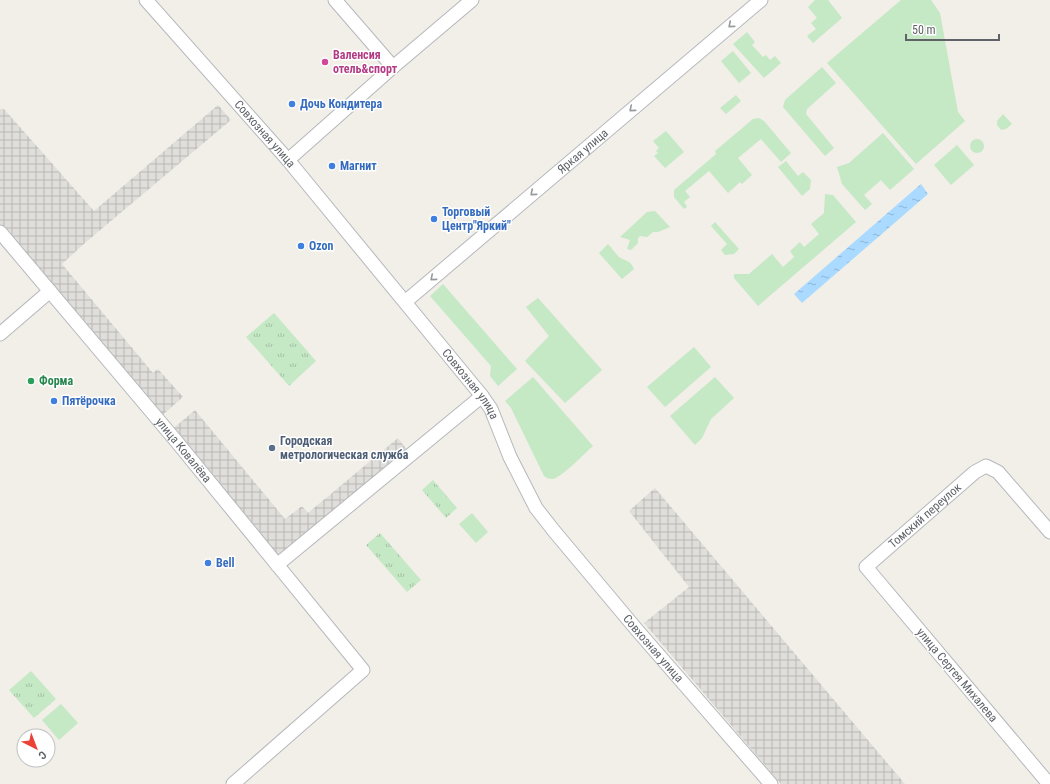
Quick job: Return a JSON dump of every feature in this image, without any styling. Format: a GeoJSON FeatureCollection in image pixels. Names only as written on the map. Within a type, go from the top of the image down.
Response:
{"type":"FeatureCollection","features":[{"type":"Feature","properties":{"kind":"street","name":"Совхозная улица"},"geometry":{"type":"LineString","coordinates":[[146,0],[288,160],[482,396],[491,409],[510,457],[536,508],[637,630],[771,784]]}},
{"type":"Feature","properties":{"kind":"street"},"geometry":{"type":"LineString","coordinates":[[335,0],[393,67]]}},
{"type":"Feature","properties":{"kind":"street"},"geometry":{"type":"LineString","coordinates":[[288,160],[393,67],[472,0]]}},
{"type":"Feature","properties":{"kind":"street","name":"Яркая улица"},"geometry":{"type":"LineString","coordinates":[[405,302],[760,0]]}},
{"type":"Feature","properties":{"kind":"street","name":"улица Ковалёва"},"geometry":{"type":"LineString","coordinates":[[0,232],[177,442],[363,670],[233,784]]}},
{"type":"Feature","properties":{"kind":"street"},"geometry":{"type":"LineString","coordinates":[[0,334],[50,291]]}},
{"type":"Feature","properties":{"kind":"street"},"geometry":{"type":"LineString","coordinates":[[277,565],[482,396]]}},
{"type":"Feature","properties":{"kind":"street","name":"Томский переулок"},"geometry":{"type":"LineString","coordinates":[[866,567],[975,472],[986,466],[998,472],[1050,532]]}},
{"type":"Feature","properties":{"kind":"street","name":"улица Сергея Михалева"},"geometry":{"type":"LineString","coordinates":[[866,567],[1049,784]]}},
{"type":"Feature","properties":{"kind":"shaded area"},"geometry":{"type":"Polygon","coordinates":[[[218,105],[231,120],[62,264],[153,373],[158,369],[183,397],[158,419],[0,232],[0,109],[4,109],[94,211],[218,105]]]}},
{"type":"Feature","properties":{"kind":"shaded area"},"geometry":{"type":"Polygon","coordinates":[[[195,410],[285,519],[302,506],[308,513],[398,438],[411,455],[277,565],[169,432],[195,410]]]}},
{"type":"Feature","properties":{"kind":"shaded area"},"geometry":{"type":"Polygon","coordinates":[[[655,488],[905,784],[781,784],[644,623],[689,587],[629,511],[655,488]]]}},
{"type":"Feature","properties":{"kind":"green space"},"geometry":{"type":"Polygon","coordinates":[[[815,0],[828,0],[842,18],[813,43],[807,36],[816,29],[811,23],[817,18],[808,7],[815,0]]]}},
{"type":"Feature","properties":{"kind":"green space"},"geometry":{"type":"Polygon","coordinates":[[[901,0],[931,0],[940,13],[958,112],[965,121],[916,164],[827,63],[901,0]]]}},
{"type":"Feature","properties":{"kind":"green space"},"geometry":{"type":"Polygon","coordinates":[[[747,32],[755,42],[752,45],[763,57],[766,55],[770,60],[775,56],[781,63],[764,78],[733,44],[747,32]]]}},
{"type":"Feature","properties":{"kind":"green space"},"geometry":{"type":"Polygon","coordinates":[[[733,51],[751,73],[739,83],[721,61],[733,51]]]}},
{"type":"Feature","properties":{"kind":"green space"},"geometry":{"type":"Polygon","coordinates":[[[822,67],[836,83],[807,109],[806,114],[834,148],[825,156],[783,107],[785,100],[822,67]]]}},
{"type":"Feature","properties":{"kind":"green space"},"geometry":{"type":"Polygon","coordinates":[[[736,95],[741,101],[726,114],[720,108],[736,95]]]}},
{"type":"Feature","properties":{"kind":"green space"},"geometry":{"type":"Polygon","coordinates":[[[1003,114],[1012,124],[1006,129],[1001,130],[997,125],[997,121],[1003,114]]]}},
{"type":"Feature","properties":{"kind":"green space"},"geometry":{"type":"Polygon","coordinates":[[[759,118],[764,121],[791,153],[781,162],[761,139],[738,158],[752,175],[742,184],[740,182],[728,193],[709,171],[685,191],[690,197],[684,202],[687,207],[684,209],[674,197],[674,190],[716,154],[715,151],[753,119],[759,118]]]}},
{"type":"Feature","properties":{"kind":"green space"},"geometry":{"type":"Polygon","coordinates":[[[666,131],[684,152],[665,168],[654,156],[658,153],[656,151],[659,148],[653,141],[666,131]]]}},
{"type":"Feature","properties":{"kind":"green space"},"geometry":{"type":"Polygon","coordinates":[[[883,133],[914,169],[890,190],[881,180],[864,195],[872,204],[865,210],[842,184],[837,167],[849,163],[883,133]]]}},
{"type":"Feature","properties":{"kind":"green space"},"geometry":{"type":"Polygon","coordinates":[[[977,139],[982,141],[984,146],[982,151],[977,153],[972,151],[970,146],[972,141],[977,139]]]}},
{"type":"Feature","properties":{"kind":"green space"},"geometry":{"type":"Polygon","coordinates":[[[957,145],[974,165],[951,185],[934,165],[957,145]]]}},
{"type":"Feature","properties":{"kind":"green space"},"geometry":{"type":"Polygon","coordinates":[[[786,161],[798,176],[803,172],[811,180],[810,189],[802,196],[778,167],[786,161]]]}},
{"type":"Feature","properties":{"kind":"green space"},"geometry":{"type":"Polygon","coordinates":[[[825,194],[833,195],[856,222],[758,306],[734,278],[734,274],[749,274],[772,254],[783,267],[794,257],[790,251],[800,242],[804,247],[819,234],[811,224],[824,213],[825,194]]]}},
{"type":"Feature","properties":{"kind":"green space"},"geometry":{"type":"Polygon","coordinates":[[[655,211],[670,227],[658,232],[653,232],[647,237],[640,236],[638,238],[638,243],[631,250],[627,249],[630,240],[620,237],[647,212],[655,211]]]}},
{"type":"Feature","properties":{"kind":"green space"},"geometry":{"type":"Polygon","coordinates":[[[715,222],[739,249],[734,254],[725,255],[721,250],[727,244],[711,226],[715,222]]]}},
{"type":"Feature","properties":{"kind":"green space"},"geometry":{"type":"Polygon","coordinates":[[[608,244],[621,259],[628,261],[634,269],[622,279],[599,253],[608,244]]]}},
{"type":"Feature","properties":{"kind":"green space"},"geometry":{"type":"Polygon","coordinates":[[[443,284],[517,369],[498,386],[490,376],[491,366],[430,296],[443,284]]]}},
{"type":"Feature","properties":{"kind":"green space"},"geometry":{"type":"Polygon","coordinates":[[[538,298],[602,370],[565,403],[525,361],[549,336],[526,307],[538,298]]]}},
{"type":"Feature","properties":{"kind":"green space"},"geometry":{"type":"Polygon","coordinates":[[[274,313],[316,361],[289,386],[246,337],[274,313]]]}},
{"type":"Feature","properties":{"kind":"green space"},"geometry":{"type":"Polygon","coordinates":[[[694,347],[711,367],[665,407],[647,387],[694,347]]]}},
{"type":"Feature","properties":{"kind":"green space"},"geometry":{"type":"Polygon","coordinates":[[[533,377],[593,446],[568,470],[553,479],[544,476],[511,408],[505,401],[533,377]]]}},
{"type":"Feature","properties":{"kind":"green space"},"geometry":{"type":"Polygon","coordinates":[[[715,377],[734,398],[711,419],[702,438],[695,445],[670,416],[715,377]]]}},
{"type":"Feature","properties":{"kind":"green space"},"geometry":{"type":"Polygon","coordinates":[[[433,480],[457,508],[446,518],[422,490],[433,480]]]}},
{"type":"Feature","properties":{"kind":"green space"},"geometry":{"type":"Polygon","coordinates":[[[472,513],[488,532],[476,543],[459,524],[472,513]]]}},
{"type":"Feature","properties":{"kind":"green space"},"geometry":{"type":"Polygon","coordinates":[[[380,533],[421,580],[407,592],[366,545],[380,533]]]}},
{"type":"Feature","properties":{"kind":"green space"},"geometry":{"type":"Polygon","coordinates":[[[31,671],[56,699],[34,718],[9,690],[31,671]]]}},
{"type":"Feature","properties":{"kind":"green space"},"geometry":{"type":"Polygon","coordinates":[[[61,704],[78,723],[59,740],[56,736],[56,728],[49,728],[42,720],[61,704]]]}},
{"type":"Feature","properties":{"kind":"water"},"geometry":{"type":"Polygon","coordinates":[[[921,184],[928,194],[802,303],[794,294],[921,184]]]}},
{"type":"Feature","properties":{"kind":"place","name":"Валенсия отель&спорт"},"geometry":{"type":"Point","coordinates":[325,62]}},
{"type":"Feature","properties":{"kind":"place","name":"Дочь Кондитера"},"geometry":{"type":"Point","coordinates":[292,104]}},
{"type":"Feature","properties":{"kind":"place","name":"Магнит"},"geometry":{"type":"Point","coordinates":[332,166]}},
{"type":"Feature","properties":{"kind":"place","name":"Торговый Центр\"Яркий\""},"geometry":{"type":"Point","coordinates":[434,219]}},
{"type":"Feature","properties":{"kind":"place","name":"Ozon"},"geometry":{"type":"Point","coordinates":[301,246]}},
{"type":"Feature","properties":{"kind":"place","name":"Форма"},"geometry":{"type":"Point","coordinates":[31,381]}},
{"type":"Feature","properties":{"kind":"place","name":"Пятёрочка"},"geometry":{"type":"Point","coordinates":[54,401]}},
{"type":"Feature","properties":{"kind":"place","name":"Городская метрологическая служба"},"geometry":{"type":"Point","coordinates":[272,448]}},
{"type":"Feature","properties":{"kind":"place","name":"Bell"},"geometry":{"type":"Point","coordinates":[208,563]}}]}
